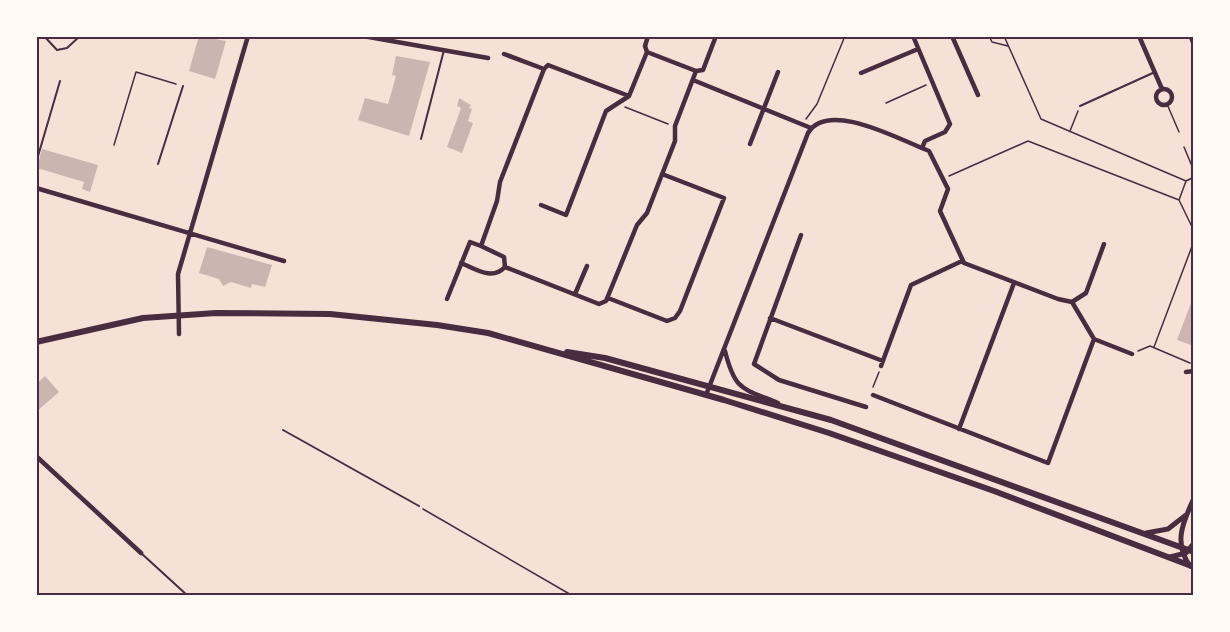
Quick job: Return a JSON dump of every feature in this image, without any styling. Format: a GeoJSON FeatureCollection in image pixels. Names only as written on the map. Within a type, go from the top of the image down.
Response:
{"type":"FeatureCollection","features":[{"type":"Feature","properties":{"kind":"main road"},"geometry":{"type":"LineString","coordinates":[[36,342],[108,325],[177,315],[279,313],[384,319],[488,333],[706,395],[906,459],[1192,566]]}},
{"type":"Feature","properties":{"kind":"main road"},"geometry":{"type":"LineString","coordinates":[[550,350],[595,355],[786,407],[947,460],[1192,551]]}},
{"type":"Feature","properties":{"kind":"street"},"geometry":{"type":"LineString","coordinates":[[178,334],[178,274],[248,36]]}},
{"type":"Feature","properties":{"kind":"street"},"geometry":{"type":"LineString","coordinates":[[363,36],[488,58]]}},
{"type":"Feature","properties":{"kind":"street"},"geometry":{"type":"LineString","coordinates":[[541,205],[566,215],[606,111],[628,96],[646,52],[648,36]]}},
{"type":"Feature","properties":{"kind":"street"},"geometry":{"type":"LineString","coordinates":[[646,52],[696,72],[703,70],[716,36]]}},
{"type":"Feature","properties":{"kind":"street"},"geometry":{"type":"LineString","coordinates":[[952,36],[978,95]]}},
{"type":"Feature","properties":{"kind":"street"},"geometry":{"type":"LineString","coordinates":[[1139,36],[1162,89],[1171,93],[1171,100],[1167,104],[1157,101],[1156,94],[1162,89]]}},
{"type":"Feature","properties":{"kind":"street"},"geometry":{"type":"LineString","coordinates":[[915,37],[950,124],[945,132],[925,141],[922,148]]}},
{"type":"Feature","properties":{"kind":"street"},"geometry":{"type":"LineString","coordinates":[[861,73],[918,49]]}},
{"type":"Feature","properties":{"kind":"street"},"geometry":{"type":"LineString","coordinates":[[504,54],[544,69]]}},
{"type":"Feature","properties":{"kind":"street"},"geometry":{"type":"LineString","coordinates":[[481,246],[498,201],[500,182],[544,69],[548,65],[628,96]]}},
{"type":"Feature","properties":{"kind":"street"},"geometry":{"type":"LineString","coordinates":[[505,267],[599,304],[608,298],[637,225],[647,213],[677,135],[675,126],[696,72]]}},
{"type":"Feature","properties":{"kind":"street"},"geometry":{"type":"LineString","coordinates":[[750,144],[778,72]]}},
{"type":"Feature","properties":{"kind":"street"},"geometry":{"type":"LineString","coordinates":[[693,80],[720,93],[813,126],[844,120],[922,148],[932,155],[948,189],[940,211],[962,261],[1014,283],[1072,302],[1086,293],[1104,244]]}},
{"type":"Feature","properties":{"kind":"street"},"geometry":{"type":"LineString","coordinates":[[706,395],[813,126]]}},
{"type":"Feature","properties":{"kind":"street"},"geometry":{"type":"LineString","coordinates":[[608,298],[667,321],[675,318],[680,311],[724,198],[662,174]]}},
{"type":"Feature","properties":{"kind":"street"},"geometry":{"type":"LineString","coordinates":[[37,190],[284,261]]}},
{"type":"Feature","properties":{"kind":"street"},"geometry":{"type":"LineString","coordinates":[[801,236],[754,364],[779,380],[866,407]]}},
{"type":"Feature","properties":{"kind":"street"},"geometry":{"type":"LineString","coordinates":[[447,299],[470,242],[504,257],[505,267]]}},
{"type":"Feature","properties":{"kind":"street"},"geometry":{"type":"LineString","coordinates":[[770,318],[882,363],[911,285],[962,261]]}},
{"type":"Feature","properties":{"kind":"street"},"geometry":{"type":"LineString","coordinates":[[461,263],[493,275],[505,267]]}},
{"type":"Feature","properties":{"kind":"street"},"geometry":{"type":"LineString","coordinates":[[575,294],[587,266]]}},
{"type":"Feature","properties":{"kind":"street"},"geometry":{"type":"LineString","coordinates":[[959,429],[1014,283]]}},
{"type":"Feature","properties":{"kind":"street"},"geometry":{"type":"LineString","coordinates":[[1072,302],[1094,339],[1132,354]]}},
{"type":"Feature","properties":{"kind":"street"},"geometry":{"type":"LineString","coordinates":[[872,394],[1048,463],[1094,339]]}},
{"type":"Feature","properties":{"kind":"street"},"geometry":{"type":"LineString","coordinates":[[725,351],[730,370],[739,387],[786,407]]}},
{"type":"Feature","properties":{"kind":"street"},"geometry":{"type":"LineString","coordinates":[[1186,372],[1194,371]]}},
{"type":"Feature","properties":{"kind":"street"},"geometry":{"type":"LineString","coordinates":[[36,456],[141,553]]}},
{"type":"Feature","properties":{"kind":"street"},"geometry":{"type":"LineString","coordinates":[[1192,566],[1182,555],[1179,546],[1187,514],[1194,498]]}},
{"type":"Feature","properties":{"kind":"street"},"geometry":{"type":"LineString","coordinates":[[1146,533],[1168,529],[1187,514]]}},
{"type":"Feature","properties":{"kind":"street"},"geometry":{"type":"LineString","coordinates":[[1168,558],[1192,551],[1194,543]]}},
{"type":"Feature","properties":{"kind":"lane"},"geometry":{"type":"LineString","coordinates":[[44,36],[57,50],[67,48],[80,36]]}},
{"type":"Feature","properties":{"kind":"lane"},"geometry":{"type":"LineString","coordinates":[[421,139],[444,50]]}},
{"type":"Feature","properties":{"kind":"lane"},"geometry":{"type":"LineString","coordinates":[[1080,106],[1155,72]]}},
{"type":"Feature","properties":{"kind":"lane"},"geometry":{"type":"LineString","coordinates":[[36,163],[60,81]]}},
{"type":"Feature","properties":{"kind":"lane"},"geometry":{"type":"LineString","coordinates":[[158,164],[183,86]]}},
{"type":"Feature","properties":{"kind":"lane"},"geometry":{"type":"LineString","coordinates":[[283,430],[419,506]]}},
{"type":"Feature","properties":{"kind":"lane"},"geometry":{"type":"LineString","coordinates":[[141,553],[188,596]]}},
{"type":"Feature","properties":{"kind":"path"},"geometry":{"type":"LineString","coordinates":[[807,118],[817,104],[845,36]]}},
{"type":"Feature","properties":{"kind":"path"},"geometry":{"type":"LineString","coordinates":[[989,36],[992,42],[1009,47]]}},
{"type":"Feature","properties":{"kind":"path"},"geometry":{"type":"LineString","coordinates":[[1004,36],[1041,119],[1186,181]]}},
{"type":"Feature","properties":{"kind":"path"},"geometry":{"type":"LineString","coordinates":[[1189,36],[1192,44]]}},
{"type":"Feature","properties":{"kind":"path"},"geometry":{"type":"LineString","coordinates":[[114,145],[136,72],[183,86]]}},
{"type":"Feature","properties":{"kind":"path"},"geometry":{"type":"LineString","coordinates":[[886,103],[933,83]]}},
{"type":"Feature","properties":{"kind":"path"},"geometry":{"type":"LineString","coordinates":[[617,104],[675,126]]}},
{"type":"Feature","properties":{"kind":"path"},"geometry":{"type":"LineString","coordinates":[[1167,104],[1179,132]]}},
{"type":"Feature","properties":{"kind":"path"},"geometry":{"type":"LineString","coordinates":[[1070,132],[1080,106]]}},
{"type":"Feature","properties":{"kind":"path"},"geometry":{"type":"LineString","coordinates":[[947,177],[1028,141],[1179,200],[1194,231]]}},
{"type":"Feature","properties":{"kind":"path"},"geometry":{"type":"LineString","coordinates":[[1184,147],[1194,171]]}},
{"type":"Feature","properties":{"kind":"path"},"geometry":{"type":"LineString","coordinates":[[1179,200],[1186,181],[1194,177]]}},
{"type":"Feature","properties":{"kind":"path"},"geometry":{"type":"LineString","coordinates":[[1154,347],[1194,242]]}},
{"type":"Feature","properties":{"kind":"path"},"geometry":{"type":"LineString","coordinates":[[1132,354],[1150,346],[1190,363]]}},
{"type":"Feature","properties":{"kind":"path"},"geometry":{"type":"LineString","coordinates":[[872,394],[882,363]]}},
{"type":"Feature","properties":{"kind":"path"},"geometry":{"type":"LineString","coordinates":[[419,506],[573,596]]}},
{"type":"Feature","properties":{"kind":"building"},"geometry":{"type":"Polygon","coordinates":[[[199,36],[226,41],[215,79],[189,71],[199,36]]]}},
{"type":"Feature","properties":{"kind":"building"},"geometry":{"type":"Polygon","coordinates":[[[396,56],[430,62],[409,136],[358,120],[365,98],[388,104],[396,76],[392,75],[396,56]]]}},
{"type":"Feature","properties":{"kind":"building"},"geometry":{"type":"Polygon","coordinates":[[[459,98],[471,105],[468,121],[473,123],[462,153],[447,147],[461,108],[457,106],[459,98]]]}},
{"type":"Feature","properties":{"kind":"building"},"geometry":{"type":"Polygon","coordinates":[[[42,149],[98,165],[90,192],[82,189],[84,182],[37,168],[42,149]]]}},
{"type":"Feature","properties":{"kind":"building"},"geometry":{"type":"Polygon","coordinates":[[[207,247],[272,265],[265,287],[252,284],[251,288],[231,282],[223,286],[219,279],[199,273],[207,247]]]}},
{"type":"Feature","properties":{"kind":"building"},"geometry":{"type":"Polygon","coordinates":[[[1194,295],[1194,346],[1177,340],[1194,295]]]}},
{"type":"Feature","properties":{"kind":"building"},"geometry":{"type":"Polygon","coordinates":[[[45,376],[59,392],[36,412],[36,384],[45,376]]]}}]}
